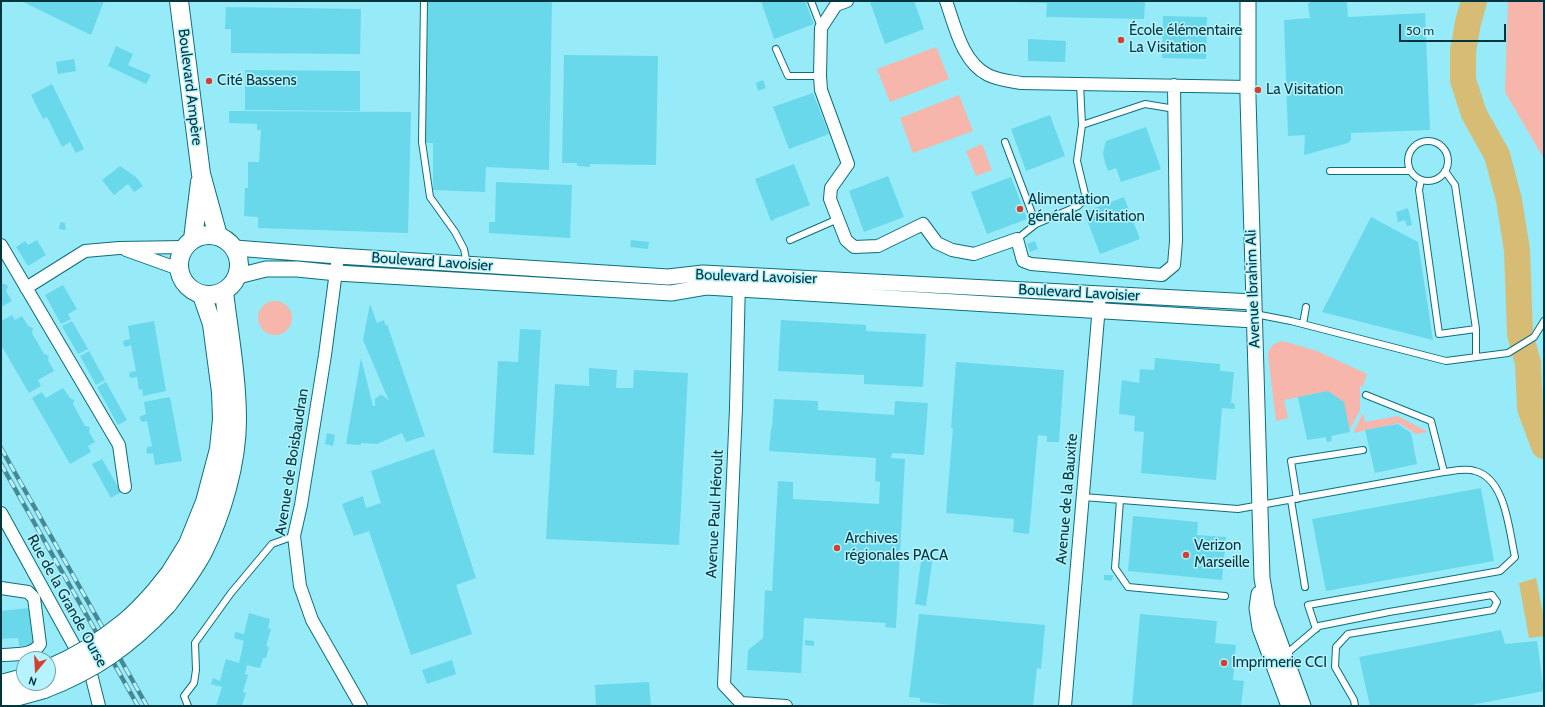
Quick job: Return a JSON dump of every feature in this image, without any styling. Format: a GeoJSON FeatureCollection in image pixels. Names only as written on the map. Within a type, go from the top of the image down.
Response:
{"type":"FeatureCollection","features":[{"type":"Feature","properties":{"kind":"main road","name":"Boulevard Ampère"},"geometry":{"type":"LineString","coordinates":[[179,1],[201,174],[218,236]]}},
{"type":"Feature","properties":{"kind":"main road","name":"Boulevard Ampère"},"geometry":{"type":"LineString","coordinates":[[189,243],[201,174]]}},
{"type":"Feature","properties":{"kind":"main road"},"geometry":{"type":"LineString","coordinates":[[205,235],[218,236],[228,240],[235,248],[240,261],[238,276],[232,285],[224,292],[213,296],[202,294],[191,289],[183,280],[179,269],[180,257],[189,243],[205,235]]}},
{"type":"Feature","properties":{"kind":"main road"},"geometry":{"type":"LineString","coordinates":[[56,666],[107,636],[126,621],[183,584],[202,553],[214,527],[228,484],[234,453],[237,420],[235,386],[224,292]]}},
{"type":"Feature","properties":{"kind":"main road"},"geometry":{"type":"LineString","coordinates":[[1,701],[66,681],[113,654],[148,625],[161,599],[170,573],[188,544],[205,502],[219,449],[222,419],[221,392],[212,324],[202,294]]}},
{"type":"Feature","properties":{"kind":"main road"},"geometry":{"type":"LineString","coordinates":[[1,684],[16,680]]}},
{"type":"Feature","properties":{"kind":"street"},"geometry":{"type":"LineString","coordinates":[[847,1],[836,5],[821,28],[820,76],[821,90],[848,164],[831,188],[830,199],[846,240],[854,247],[878,246],[923,224],[937,243],[952,250],[974,254],[1016,239],[1023,262],[1031,264],[1162,275],[1174,265],[1176,241],[1174,85]]}},
{"type":"Feature","properties":{"kind":"street"},"geometry":{"type":"LineString","coordinates":[[946,1],[965,52],[975,66],[987,74],[1001,80],[1021,83],[1248,87]]}},
{"type":"Feature","properties":{"kind":"street","name":"Avenue Ibrahim Ali"},"geometry":{"type":"LineString","coordinates":[[1248,1],[1248,87],[1253,312],[1262,578],[1267,608],[1303,706]]}},
{"type":"Feature","properties":{"kind":"street"},"geometry":{"type":"LineString","coordinates":[[26,288],[85,251],[189,243]]}},
{"type":"Feature","properties":{"kind":"street"},"geometry":{"type":"LineString","coordinates":[[1,245],[119,445],[125,487]]}},
{"type":"Feature","properties":{"kind":"street"},"geometry":{"type":"LineString","coordinates":[[119,248],[179,269]]}},
{"type":"Feature","properties":{"kind":"street","name":"Boulevard Lavoisier"},"geometry":{"type":"LineString","coordinates":[[235,248],[668,277],[703,273],[739,282],[1098,310],[1253,312]]}},
{"type":"Feature","properties":{"kind":"street","name":"Avenue de Boisbaudran"},"geometry":{"type":"LineString","coordinates":[[338,256],[337,273],[301,505],[294,536],[300,586],[312,620],[361,706]]}},
{"type":"Feature","properties":{"kind":"street","name":"Boulevard Lavoisier"},"geometry":{"type":"LineString","coordinates":[[238,276],[266,269],[297,269],[337,273],[671,293],[739,282],[1100,294],[1253,312]]}},
{"type":"Feature","properties":{"kind":"street","name":"Avenue Paul Héroult"},"geometry":{"type":"LineString","coordinates":[[739,282],[736,408],[724,685],[741,703],[786,706]]}},
{"type":"Feature","properties":{"kind":"street","name":"Avenue de la Bauxite"},"geometry":{"type":"LineString","coordinates":[[1065,706],[1100,294]]}},
{"type":"Feature","properties":{"kind":"street","name":"Rue de la Grande Ourse"},"geometry":{"type":"LineString","coordinates":[[1,513],[92,678],[100,706]]}},
{"type":"Feature","properties":{"kind":"street","name":"Avenue Ibrahim Ali"},"geometry":{"type":"LineString","coordinates":[[1262,578],[1257,608],[1260,628],[1289,706]]}},
{"type":"Feature","properties":{"kind":"street"},"geometry":{"type":"LineString","coordinates":[[1,588],[28,592],[34,598],[40,644],[37,649],[30,652],[1,656]]}},
{"type":"Feature","properties":{"kind":"lane"},"geometry":{"type":"LineString","coordinates":[[424,1],[422,142],[430,197],[455,232],[464,249],[468,264]]}},
{"type":"Feature","properties":{"kind":"lane"},"geometry":{"type":"LineString","coordinates":[[812,1],[821,28]]}},
{"type":"Feature","properties":{"kind":"lane"},"geometry":{"type":"LineString","coordinates":[[776,49],[788,76],[820,76]]}},
{"type":"Feature","properties":{"kind":"lane"},"geometry":{"type":"LineString","coordinates":[[1016,239],[1036,224],[1078,206],[1086,198],[1077,161],[1082,125],[1080,84]]}},
{"type":"Feature","properties":{"kind":"lane"},"geometry":{"type":"LineString","coordinates":[[1082,125],[1145,104],[1175,109]]}},
{"type":"Feature","properties":{"kind":"lane"},"geometry":{"type":"LineString","coordinates":[[1004,142],[1036,224]]}},
{"type":"Feature","properties":{"kind":"lane"},"geometry":{"type":"LineString","coordinates":[[1421,142],[1435,142],[1441,146],[1448,157],[1448,164],[1445,171],[1437,178],[1432,180],[1420,180],[1410,170],[1408,157],[1410,151],[1415,145],[1421,142]]}},
{"type":"Feature","properties":{"kind":"lane"},"geometry":{"type":"LineString","coordinates":[[1330,171],[1410,170]]}},
{"type":"Feature","properties":{"kind":"lane"},"geometry":{"type":"LineString","coordinates":[[1445,171],[1455,185],[1476,329],[1476,357]]}},
{"type":"Feature","properties":{"kind":"lane"},"geometry":{"type":"LineString","coordinates":[[1420,180],[1419,190],[1439,334],[1476,329]]}},
{"type":"Feature","properties":{"kind":"lane"},"geometry":{"type":"LineString","coordinates":[[790,240],[838,218]]}},
{"type":"Feature","properties":{"kind":"lane"},"geometry":{"type":"LineString","coordinates":[[1303,324],[1306,307]]}},
{"type":"Feature","properties":{"kind":"lane"},"geometry":{"type":"LineString","coordinates":[[1253,312],[1446,361],[1508,353],[1534,337],[1544,321]]}},
{"type":"Feature","properties":{"kind":"lane"},"geometry":{"type":"LineString","coordinates":[[1366,395],[1432,422],[1444,472]]}},
{"type":"Feature","properties":{"kind":"lane"},"geometry":{"type":"LineString","coordinates":[[1305,587],[1294,499],[1291,461],[1363,450]]}},
{"type":"Feature","properties":{"kind":"lane"},"geometry":{"type":"LineString","coordinates":[[1083,497],[1238,509],[1444,472],[1474,470],[1486,475],[1497,489],[1504,507],[1514,557],[1500,571],[1308,605],[1316,628]]}},
{"type":"Feature","properties":{"kind":"lane"},"geometry":{"type":"LineString","coordinates":[[1120,500],[1115,568],[1128,587],[1225,596]]}},
{"type":"Feature","properties":{"kind":"lane"},"geometry":{"type":"LineString","coordinates":[[188,706],[184,696],[194,683],[196,670],[194,643],[231,592],[272,544],[294,536]]}},
{"type":"Feature","properties":{"kind":"lane"},"geometry":{"type":"LineString","coordinates":[[1274,668],[1284,656],[1319,626],[1389,612],[1492,596],[1497,602],[1493,610],[1348,634],[1336,646],[1336,667],[1354,700],[1354,706]]}},
{"type":"Feature","properties":{"kind":"shaded area"},"geometry":{"type":"Polygon","coordinates":[[[1508,1],[1544,1],[1544,159],[1505,92],[1508,1]]]}},
{"type":"Feature","properties":{"kind":"shaded area"},"geometry":{"type":"Polygon","coordinates":[[[936,47],[949,79],[890,102],[877,69],[936,47]]]}},
{"type":"Feature","properties":{"kind":"shaded area"},"geometry":{"type":"Polygon","coordinates":[[[959,95],[973,131],[913,153],[900,118],[959,95]]]}},
{"type":"Feature","properties":{"kind":"shaded area"},"geometry":{"type":"Polygon","coordinates":[[[982,144],[992,170],[976,176],[966,151],[982,144]]]}},
{"type":"Feature","properties":{"kind":"shaded area"},"geometry":{"type":"Polygon","coordinates":[[[272,301],[278,301],[282,302],[289,308],[292,318],[291,325],[285,332],[278,335],[272,335],[268,334],[261,328],[258,321],[258,315],[259,311],[265,304],[272,301]]]}},
{"type":"Feature","properties":{"kind":"shaded area"},"geometry":{"type":"Polygon","coordinates":[[[1283,341],[1317,351],[1367,374],[1363,386],[1360,386],[1360,410],[1349,431],[1328,391],[1284,400],[1288,418],[1276,421],[1268,355],[1272,345],[1283,341]]]}},
{"type":"Feature","properties":{"kind":"shaded area"},"geometry":{"type":"Polygon","coordinates":[[[1363,413],[1365,422],[1398,416],[1428,432],[1416,434],[1399,423],[1353,433],[1363,413]]]}},
{"type":"Feature","properties":{"kind":"shaded area"},"geometry":{"type":"Polygon","coordinates":[[[1536,578],[1544,619],[1544,636],[1529,638],[1519,583],[1536,578]]]}},
{"type":"Feature","properties":{"kind":"building"},"geometry":{"type":"Polygon","coordinates":[[[21,1],[104,1],[91,35],[21,1]]]}},
{"type":"Feature","properties":{"kind":"building"},"geometry":{"type":"Polygon","coordinates":[[[426,1],[552,1],[549,170],[486,167],[485,192],[433,190],[433,143],[425,143],[426,1]]]}},
{"type":"Feature","properties":{"kind":"building"},"geometry":{"type":"Polygon","coordinates":[[[761,1],[805,1],[814,24],[774,39],[761,1]]]}},
{"type":"Feature","properties":{"kind":"building"},"geometry":{"type":"Polygon","coordinates":[[[914,1],[924,29],[885,44],[870,2],[914,1]]]}},
{"type":"Feature","properties":{"kind":"building"},"geometry":{"type":"Polygon","coordinates":[[[1016,1],[1145,1],[1144,19],[1046,17],[1047,3],[1016,1]]]}},
{"type":"Feature","properties":{"kind":"building"},"geometry":{"type":"Polygon","coordinates":[[[1311,1],[1347,1],[1348,17],[1425,13],[1430,130],[1351,133],[1351,140],[1348,143],[1304,155],[1305,135],[1288,136],[1284,20],[1310,18],[1308,4],[1311,1]]]}},
{"type":"Feature","properties":{"kind":"building"},"geometry":{"type":"Polygon","coordinates":[[[226,7],[361,9],[360,54],[231,53],[231,29],[225,29],[226,7]]]}},
{"type":"Feature","properties":{"kind":"building"},"geometry":{"type":"Polygon","coordinates":[[[1163,16],[1207,17],[1206,59],[1162,58],[1163,16]]]}},
{"type":"Feature","properties":{"kind":"building"},"geometry":{"type":"Polygon","coordinates":[[[1028,39],[1066,41],[1065,62],[1028,61],[1028,39]]]}},
{"type":"Feature","properties":{"kind":"building"},"geometry":{"type":"Polygon","coordinates":[[[116,46],[133,54],[128,65],[151,75],[146,84],[108,66],[116,46]]]}},
{"type":"Feature","properties":{"kind":"building"},"geometry":{"type":"Polygon","coordinates":[[[564,55],[658,56],[656,165],[590,164],[590,167],[577,166],[577,163],[562,163],[564,55]]]}},
{"type":"Feature","properties":{"kind":"building"},"geometry":{"type":"Polygon","coordinates":[[[74,59],[76,71],[58,74],[56,62],[74,59]]]}},
{"type":"Feature","properties":{"kind":"building"},"geometry":{"type":"Polygon","coordinates":[[[245,70],[360,71],[360,111],[245,110],[245,70]]]}},
{"type":"Feature","properties":{"kind":"building"},"geometry":{"type":"Polygon","coordinates":[[[763,80],[766,88],[758,91],[756,83],[763,80]]]}},
{"type":"Feature","properties":{"kind":"building"},"geometry":{"type":"Polygon","coordinates":[[[52,84],[84,149],[76,153],[70,142],[62,147],[47,117],[43,119],[31,95],[52,84]]]}},
{"type":"Feature","properties":{"kind":"building"},"geometry":{"type":"Polygon","coordinates":[[[813,93],[829,134],[789,149],[773,107],[813,93]]]}},
{"type":"Feature","properties":{"kind":"building"},"geometry":{"type":"Polygon","coordinates":[[[229,111],[411,112],[408,233],[258,228],[258,217],[244,216],[245,188],[248,188],[248,162],[259,162],[261,130],[257,130],[257,124],[229,123],[229,111]]]}},
{"type":"Feature","properties":{"kind":"building"},"geometry":{"type":"Polygon","coordinates":[[[1050,115],[1065,156],[1026,171],[1011,129],[1050,115]]]}},
{"type":"Feature","properties":{"kind":"building"},"geometry":{"type":"Polygon","coordinates":[[[1146,127],[1161,169],[1121,182],[1116,168],[1108,171],[1105,163],[1103,153],[1106,141],[1146,127]]]}},
{"type":"Feature","properties":{"kind":"building"},"geometry":{"type":"Polygon","coordinates":[[[794,164],[810,205],[771,221],[755,179],[794,164]]]}},
{"type":"Feature","properties":{"kind":"building"},"geometry":{"type":"Polygon","coordinates":[[[120,166],[136,177],[143,186],[134,192],[128,184],[114,195],[102,180],[120,166]]]}},
{"type":"Feature","properties":{"kind":"building"},"geometry":{"type":"Polygon","coordinates":[[[888,176],[904,217],[864,232],[849,191],[888,176]]]}},
{"type":"Feature","properties":{"kind":"building"},"geometry":{"type":"Polygon","coordinates":[[[1011,177],[1027,219],[987,234],[971,192],[1011,177]]]}},
{"type":"Feature","properties":{"kind":"building"},"geometry":{"type":"Polygon","coordinates":[[[496,182],[572,185],[570,238],[489,233],[489,222],[495,222],[496,182]]]}},
{"type":"Feature","properties":{"kind":"building"},"geometry":{"type":"Polygon","coordinates":[[[1124,197],[1140,239],[1100,254],[1084,212],[1124,197]]]}},
{"type":"Feature","properties":{"kind":"building"},"geometry":{"type":"Polygon","coordinates":[[[1408,208],[1412,225],[1407,226],[1405,220],[1398,222],[1396,212],[1408,208]]]}},
{"type":"Feature","properties":{"kind":"building"},"geometry":{"type":"Polygon","coordinates":[[[1371,217],[1418,242],[1433,340],[1322,312],[1371,217]]]}},
{"type":"Feature","properties":{"kind":"building"},"geometry":{"type":"Polygon","coordinates":[[[60,222],[65,223],[66,230],[59,229],[60,222]]]}},
{"type":"Feature","properties":{"kind":"building"},"geometry":{"type":"Polygon","coordinates":[[[37,240],[46,255],[28,266],[16,247],[25,241],[28,245],[37,240]]]}},
{"type":"Feature","properties":{"kind":"building"},"geometry":{"type":"Polygon","coordinates":[[[631,240],[649,242],[648,249],[630,247],[631,240]]]}},
{"type":"Feature","properties":{"kind":"building"},"geometry":{"type":"Polygon","coordinates":[[[1035,241],[1038,249],[1030,252],[1027,244],[1035,241]]]}},
{"type":"Feature","properties":{"kind":"building"},"geometry":{"type":"Polygon","coordinates":[[[1,283],[7,285],[8,287],[6,291],[12,301],[1,307],[1,283]]]}},
{"type":"Feature","properties":{"kind":"building"},"geometry":{"type":"Polygon","coordinates":[[[63,285],[77,309],[68,314],[71,319],[61,324],[45,295],[63,285]]]}},
{"type":"Feature","properties":{"kind":"building"},"geometry":{"type":"Polygon","coordinates":[[[370,304],[377,323],[384,320],[385,325],[387,324],[425,436],[406,442],[402,433],[377,444],[346,444],[361,358],[373,406],[375,406],[375,399],[380,395],[384,396],[389,401],[363,340],[370,304]]]}},
{"type":"Feature","properties":{"kind":"building"},"geometry":{"type":"Polygon","coordinates":[[[12,315],[15,320],[22,316],[28,326],[33,328],[32,333],[44,354],[49,356],[48,360],[54,371],[38,380],[41,386],[29,393],[1,345],[1,321],[12,315]]]}},
{"type":"Feature","properties":{"kind":"building"},"geometry":{"type":"Polygon","coordinates":[[[781,320],[866,325],[866,331],[926,334],[923,387],[864,384],[864,375],[778,371],[781,320]]]}},
{"type":"Feature","properties":{"kind":"building"},"geometry":{"type":"Polygon","coordinates":[[[72,321],[88,349],[78,354],[62,326],[72,321]]]}},
{"type":"Feature","properties":{"kind":"building"},"geometry":{"type":"Polygon","coordinates":[[[154,321],[166,391],[143,396],[142,389],[139,390],[137,377],[131,378],[129,376],[130,372],[136,371],[131,345],[126,347],[123,342],[130,339],[128,326],[154,321]]]}},
{"type":"Feature","properties":{"kind":"building"},"geometry":{"type":"Polygon","coordinates":[[[520,329],[541,330],[534,455],[493,453],[498,361],[518,362],[520,329]]]}},
{"type":"Feature","properties":{"kind":"building"},"geometry":{"type":"Polygon","coordinates":[[[89,351],[105,380],[96,385],[80,356],[89,351]]]}},
{"type":"Feature","properties":{"kind":"building"},"geometry":{"type":"Polygon","coordinates":[[[1155,358],[1220,364],[1220,371],[1234,372],[1231,403],[1234,403],[1235,409],[1222,408],[1216,480],[1141,473],[1144,432],[1134,431],[1135,416],[1119,414],[1122,380],[1139,383],[1140,369],[1154,370],[1155,358]]]}},
{"type":"Feature","properties":{"kind":"building"},"geometry":{"type":"Polygon","coordinates":[[[956,362],[1064,370],[1059,442],[1047,442],[1047,436],[1038,435],[1029,534],[1013,532],[1014,519],[946,513],[953,428],[951,428],[956,362]]]}},
{"type":"Feature","properties":{"kind":"building"},"geometry":{"type":"Polygon","coordinates":[[[589,368],[617,370],[616,388],[633,388],[634,370],[688,373],[679,545],[546,539],[555,384],[589,386],[589,368]]]}},
{"type":"Feature","properties":{"kind":"building"},"geometry":{"type":"Polygon","coordinates":[[[106,382],[127,420],[118,425],[97,387],[106,382]]]}},
{"type":"Feature","properties":{"kind":"building"},"geometry":{"type":"Polygon","coordinates":[[[63,388],[70,398],[74,400],[73,404],[85,426],[90,427],[89,432],[95,442],[88,446],[91,452],[70,464],[32,398],[42,392],[46,398],[63,388]]]}},
{"type":"Feature","properties":{"kind":"building"},"geometry":{"type":"Polygon","coordinates":[[[1328,391],[1344,402],[1350,432],[1331,436],[1332,441],[1327,442],[1326,437],[1307,440],[1298,397],[1328,391]]]}},
{"type":"Feature","properties":{"kind":"building"},"geometry":{"type":"Polygon","coordinates":[[[170,397],[182,461],[155,465],[153,453],[148,454],[146,452],[147,447],[152,446],[147,421],[142,422],[139,418],[146,414],[144,402],[170,397]]]}},
{"type":"Feature","properties":{"kind":"building","name":"Archives régionales PACA"},"geometry":{"type":"Polygon","coordinates":[[[774,399],[818,401],[818,410],[894,415],[895,401],[928,403],[924,455],[892,453],[891,458],[905,459],[896,628],[885,627],[886,623],[804,618],[801,673],[747,670],[748,650],[763,638],[765,590],[772,591],[778,481],[793,482],[793,499],[879,504],[880,482],[875,481],[876,458],[769,451],[774,399]]]}},
{"type":"Feature","properties":{"kind":"building"},"geometry":{"type":"Polygon","coordinates":[[[1398,424],[1411,433],[1417,464],[1375,473],[1365,430],[1398,424]]]}},
{"type":"Feature","properties":{"kind":"building"},"geometry":{"type":"Polygon","coordinates":[[[327,433],[335,435],[333,446],[325,444],[327,433]]]}},
{"type":"Feature","properties":{"kind":"building"},"geometry":{"type":"Polygon","coordinates":[[[434,449],[476,578],[456,585],[472,634],[411,655],[369,531],[354,536],[342,504],[363,496],[366,508],[381,503],[371,471],[434,449]]]}},
{"type":"Feature","properties":{"kind":"building"},"geometry":{"type":"Polygon","coordinates":[[[102,459],[121,492],[111,498],[92,464],[102,459]]]}},
{"type":"Feature","properties":{"kind":"building"},"geometry":{"type":"Polygon","coordinates":[[[1481,488],[1494,561],[1326,591],[1312,519],[1481,488]]]}},
{"type":"Feature","properties":{"kind":"building","name":"Verizon Marseille"},"geometry":{"type":"Polygon","coordinates":[[[1133,516],[1198,522],[1197,535],[1226,537],[1222,580],[1128,571],[1133,516]]]}},
{"type":"Feature","properties":{"kind":"building"},"geometry":{"type":"Polygon","coordinates":[[[922,554],[933,555],[926,606],[915,604],[922,554]]]}},
{"type":"Feature","properties":{"kind":"building"},"geometry":{"type":"Polygon","coordinates":[[[1104,575],[1113,575],[1112,581],[1104,580],[1104,575]]]}},
{"type":"Feature","properties":{"kind":"building"},"geometry":{"type":"Polygon","coordinates":[[[29,608],[32,637],[34,636],[35,644],[19,646],[18,638],[1,639],[1,611],[29,608]]]}},
{"type":"Feature","properties":{"kind":"building"},"geometry":{"type":"Polygon","coordinates":[[[249,613],[270,619],[268,628],[271,629],[266,646],[269,647],[266,658],[263,658],[260,668],[247,665],[245,674],[248,675],[243,692],[246,693],[242,705],[216,706],[222,687],[211,684],[213,678],[220,681],[226,659],[239,663],[244,641],[234,638],[235,632],[244,634],[249,613]]]}},
{"type":"Feature","properties":{"kind":"building"},"geometry":{"type":"Polygon","coordinates":[[[919,614],[1045,625],[1041,669],[1037,668],[1033,706],[962,706],[920,702],[920,698],[909,697],[919,614]]]}},
{"type":"Feature","properties":{"kind":"building"},"geometry":{"type":"Polygon","coordinates":[[[1140,614],[1217,621],[1215,643],[1236,645],[1233,680],[1244,681],[1241,706],[1132,706],[1140,614]]]}},
{"type":"Feature","properties":{"kind":"building"},"geometry":{"type":"Polygon","coordinates":[[[1501,630],[1505,644],[1537,641],[1544,691],[1466,706],[1370,706],[1359,657],[1501,630]]]}},
{"type":"Feature","properties":{"kind":"building"},"geometry":{"type":"Polygon","coordinates":[[[805,640],[814,641],[814,646],[805,645],[805,640]]]}},
{"type":"Feature","properties":{"kind":"building"},"geometry":{"type":"Polygon","coordinates":[[[452,660],[456,674],[427,684],[422,670],[452,660]]]}},
{"type":"Feature","properties":{"kind":"building"},"geometry":{"type":"Polygon","coordinates":[[[649,682],[651,706],[596,706],[595,685],[649,682]]]}},
{"type":"Feature","properties":{"kind":"waterway"},"geometry":{"type":"LineString","coordinates":[[1474,1],[1463,51],[1463,80],[1474,114],[1497,155],[1509,200],[1517,250],[1520,334],[1528,363],[1530,408],[1544,446]]}},
{"type":"Feature","properties":{"kind":"railway"},"geometry":{"type":"LineString","coordinates":[[1,448],[147,706]]}},
{"type":"Feature","properties":{"kind":"railway"},"geometry":{"type":"LineString","coordinates":[[1,464],[138,706]]}},
{"type":"Feature","properties":{"kind":"place","name":"École élémentaire La Visitation"},"geometry":{"type":"Point","coordinates":[1121,40]}},
{"type":"Feature","properties":{"kind":"place","name":"Cité Bassens"},"geometry":{"type":"Point","coordinates":[209,81]}},
{"type":"Feature","properties":{"kind":"place","name":"La Visitation"},"geometry":{"type":"Point","coordinates":[1258,90]}},
{"type":"Feature","properties":{"kind":"place","name":"Alimentation générale Visitation"},"geometry":{"type":"Point","coordinates":[1020,209]}},
{"type":"Feature","properties":{"kind":"place","name":"Archives régionales PACA"},"geometry":{"type":"Point","coordinates":[837,548]}},
{"type":"Feature","properties":{"kind":"place","name":"Verizon Marseille"},"geometry":{"type":"Point","coordinates":[1186,555]}},
{"type":"Feature","properties":{"kind":"place","name":"Imprimerie CCI"},"geometry":{"type":"Point","coordinates":[1224,663]}}]}
